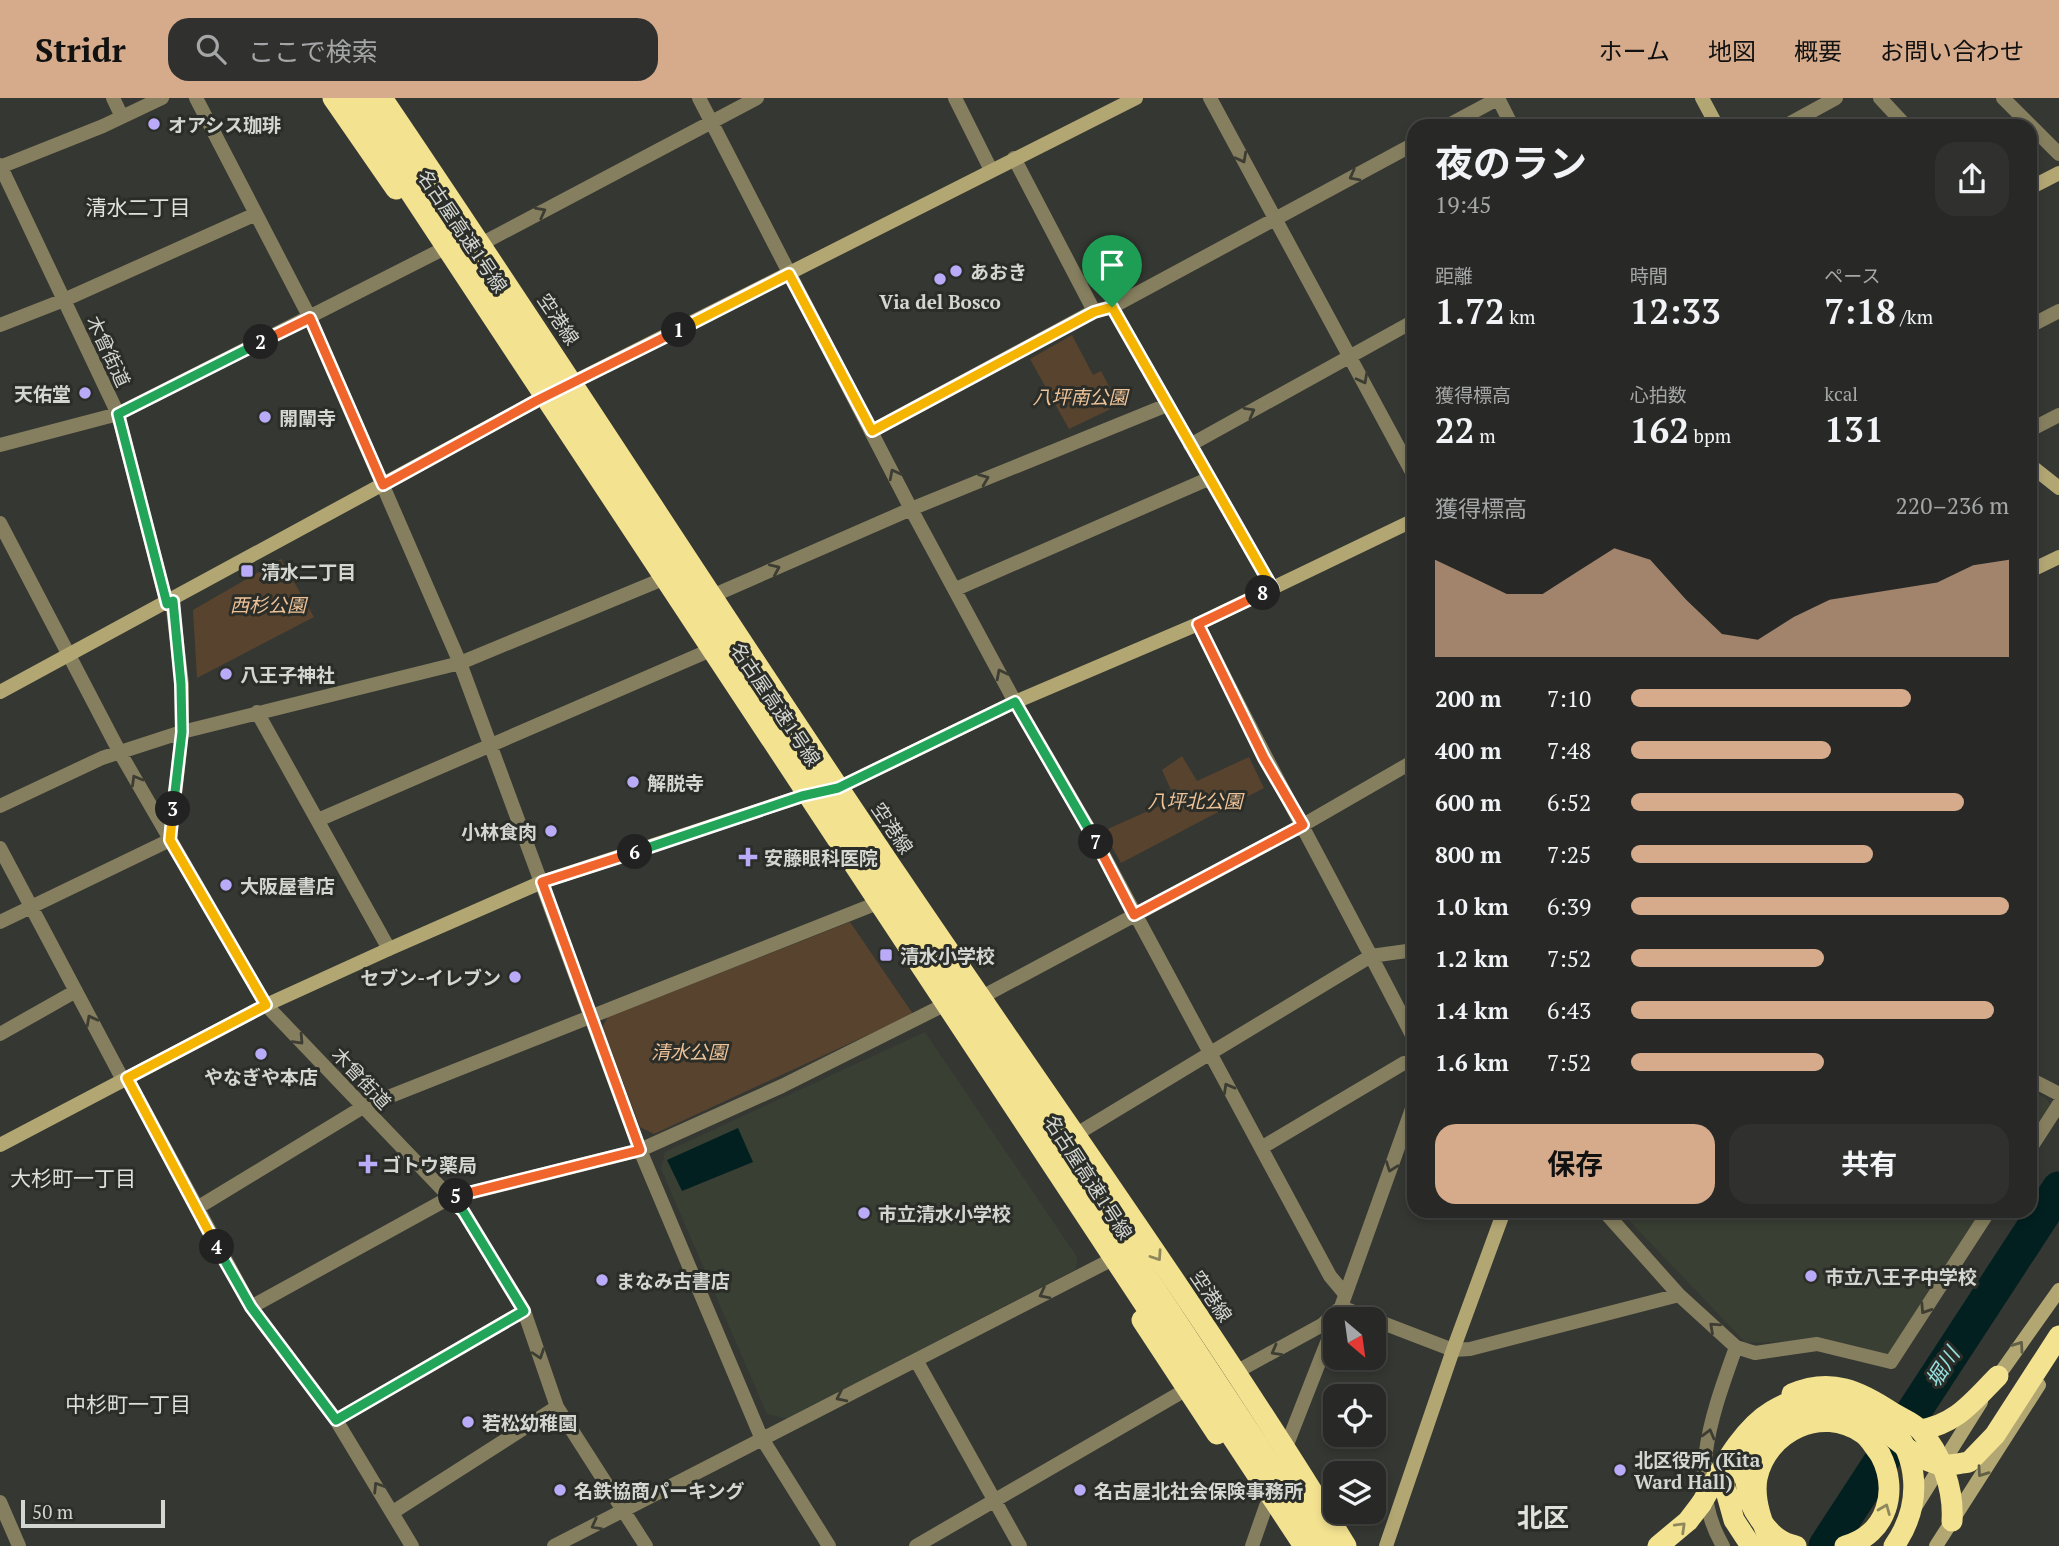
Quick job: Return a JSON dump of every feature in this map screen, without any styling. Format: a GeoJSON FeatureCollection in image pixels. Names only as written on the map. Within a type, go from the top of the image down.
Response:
{"type":"FeatureCollection","features":[{"type":"Feature","properties":{"kind":"highway"},"geometry":{"type":"LineString","coordinates":[[333,98],[439,251],[536,401],[875,904],[940,1007],[1110,1261],[1187,1389],[1292,1546]]}},
{"type":"Feature","properties":{"kind":"highway","name":"名古屋高速1号線"},"geometry":{"type":"LineString","coordinates":[[348,98],[1110,1261],[1304,1546]]}},
{"type":"Feature","properties":{"kind":"highway","name":"名古屋高速1号線"},"geometry":{"type":"LineString","coordinates":[[369,98],[1325,1546]]}},
{"type":"Feature","properties":{"kind":"highway","name":"空港線"},"geometry":{"type":"LineString","coordinates":[[382,98],[575,384],[838,788],[1286,1447],[1343,1546]]}},
{"type":"Feature","properties":{"kind":"highway"},"geometry":{"type":"LineString","coordinates":[[1110,1261],[1148,1296],[1318,1546]]}},
{"type":"Feature","properties":{"kind":"highway"},"geometry":{"type":"LineString","coordinates":[[1158,1291],[1176,1308],[1343,1546]]}},
{"type":"Feature","properties":{"kind":"highway"},"geometry":{"type":"LineString","coordinates":[[1796,1546],[1772,1536],[1749,1507],[1745,1483],[1748,1461],[1757,1443],[1783,1420],[1805,1410],[1827,1407],[1848,1411],[1871,1419],[1917,1453],[1942,1465],[1969,1462],[1995,1435],[2059,1336]]}},
{"type":"Feature","properties":{"kind":"highway"},"geometry":{"type":"LineString","coordinates":[[1920,1430],[1942,1426],[1962,1413],[1998,1376]]}},
{"type":"Feature","properties":{"kind":"highway"},"geometry":{"type":"LineString","coordinates":[[1751,1546],[1734,1520],[1724,1484],[1741,1436],[1766,1404],[1804,1388],[1833,1385],[1862,1393],[1920,1430],[1942,1465],[1949,1484],[1952,1521]]}},
{"type":"Feature","properties":{"kind":"highway"},"geometry":{"type":"LineString","coordinates":[[1658,1546],[1688,1521],[1733,1453],[1770,1412],[1799,1399],[1829,1394],[1850,1399],[1876,1412],[1898,1434],[1908,1449],[1915,1479],[1914,1503],[1904,1531],[1892,1546]]}},
{"type":"Feature","properties":{"kind":"highway"},"geometry":{"type":"LineString","coordinates":[[1772,1546],[1760,1518],[1757,1497],[1757,1479],[1762,1462],[1776,1442],[1794,1428],[1814,1421],[1840,1422],[1864,1433],[1887,1467],[1890,1497],[1885,1514],[1866,1536],[1845,1546]]}},
{"type":"Feature","properties":{"kind":"highway"},"geometry":{"type":"LineString","coordinates":[[1917,1453],[1925,1474],[1921,1499]]}},
{"type":"Feature","properties":{"kind":"street"},"geometry":{"type":"LineString","coordinates":[[113,98],[122,117]]}},
{"type":"Feature","properties":{"kind":"street"},"geometry":{"type":"LineString","coordinates":[[0,166],[162,98]]}},
{"type":"Feature","properties":{"kind":"street"},"geometry":{"type":"LineString","coordinates":[[196,98],[310,318],[460,663],[640,1150],[761,1437],[829,1546]]}},
{"type":"Feature","properties":{"kind":"street"},"geometry":{"type":"LineString","coordinates":[[699,98],[911,509],[1015,702],[1096,841],[1330,1276],[1339,1307]]}},
{"type":"Feature","properties":{"kind":"street"},"geometry":{"type":"LineString","coordinates":[[481,244],[757,98]]}},
{"type":"Feature","properties":{"kind":"street"},"geometry":{"type":"LineString","coordinates":[[955,98],[991,170]]}},
{"type":"Feature","properties":{"kind":"street"},"geometry":{"type":"LineString","coordinates":[[0,692],[536,401],[575,384],[1136,98]]}},
{"type":"Feature","properties":{"kind":"street"},"geometry":{"type":"LineString","coordinates":[[1210,98],[1407,463]]}},
{"type":"Feature","properties":{"kind":"street"},"geometry":{"type":"LineString","coordinates":[[1460,119],[1498,98],[1508,119]]}},
{"type":"Feature","properties":{"kind":"street"},"geometry":{"type":"LineString","coordinates":[[1702,98],[1713,119]]}},
{"type":"Feature","properties":{"kind":"street"},"geometry":{"type":"LineString","coordinates":[[1798,119],[1836,98]]}},
{"type":"Feature","properties":{"kind":"street"},"geometry":{"type":"LineString","coordinates":[[1880,98],[1900,119]]}},
{"type":"Feature","properties":{"kind":"street"},"geometry":{"type":"LineString","coordinates":[[2003,98],[2024,119]]}},
{"type":"Feature","properties":{"kind":"street"},"geometry":{"type":"LineString","coordinates":[[2037,132],[2059,154]]}},
{"type":"Feature","properties":{"kind":"street"},"geometry":{"type":"LineString","coordinates":[[872,431],[1094,312],[1112,307],[1407,148]]}},
{"type":"Feature","properties":{"kind":"street"},"geometry":{"type":"LineString","coordinates":[[1014,158],[1094,312]]}},
{"type":"Feature","properties":{"kind":"street","name":"木曾街道"},"geometry":{"type":"LineString","coordinates":[[0,166],[118,414],[170,602],[181,684],[182,732],[170,840],[266,1005],[463,1211],[524,1311],[557,1408],[646,1546]]}},
{"type":"Feature","properties":{"kind":"street"},"geometry":{"type":"LineString","coordinates":[[2037,184],[2059,173]]}},
{"type":"Feature","properties":{"kind":"street"},"geometry":{"type":"LineString","coordinates":[[0,325],[64,300],[256,214]]}},
{"type":"Feature","properties":{"kind":"street"},"geometry":{"type":"LineString","coordinates":[[0,445],[118,414],[439,251]]}},
{"type":"Feature","properties":{"kind":"street"},"geometry":{"type":"LineString","coordinates":[[1112,307],[1273,589]]}},
{"type":"Feature","properties":{"kind":"street"},"geometry":{"type":"LineString","coordinates":[[2037,322],[2059,311]]}},
{"type":"Feature","properties":{"kind":"street"},"geometry":{"type":"LineString","coordinates":[[1190,445],[1407,325]]}},
{"type":"Feature","properties":{"kind":"street"},"geometry":{"type":"LineString","coordinates":[[712,596],[911,509],[1167,405]]}},
{"type":"Feature","properties":{"kind":"street"},"geometry":{"type":"LineString","coordinates":[[2037,426],[2059,415]]}},
{"type":"Feature","properties":{"kind":"street"},"geometry":{"type":"LineString","coordinates":[[2037,471],[2059,488]]}},
{"type":"Feature","properties":{"kind":"street"},"geometry":{"type":"LineString","coordinates":[[956,589],[1208,479]]}},
{"type":"Feature","properties":{"kind":"street"},"geometry":{"type":"LineString","coordinates":[[0,523],[170,840],[0,922]]}},
{"type":"Feature","properties":{"kind":"street"},"geometry":{"type":"LineString","coordinates":[[0,1145],[266,1005],[388,949],[542,882],[802,796],[838,788],[1015,702],[1198,624],[1407,523]]}},
{"type":"Feature","properties":{"kind":"street"},"geometry":{"type":"LineString","coordinates":[[2037,568],[2059,557]]}},
{"type":"Feature","properties":{"kind":"street"},"geometry":{"type":"LineString","coordinates":[[0,806],[120,751],[257,712],[460,663],[658,581]]}},
{"type":"Feature","properties":{"kind":"street"},"geometry":{"type":"LineString","coordinates":[[1198,624],[1264,758],[1303,825],[1407,1025]]}},
{"type":"Feature","properties":{"kind":"street"},"geometry":{"type":"LineString","coordinates":[[318,820],[706,652]]}},
{"type":"Feature","properties":{"kind":"street"},"geometry":{"type":"LineString","coordinates":[[257,712],[388,949]]}},
{"type":"Feature","properties":{"kind":"street"},"geometry":{"type":"LineString","coordinates":[[980,998],[1303,825],[1407,765]]}},
{"type":"Feature","properties":{"kind":"street"},"geometry":{"type":"LineString","coordinates":[[0,848],[251,1307],[336,1420],[412,1546]]}},
{"type":"Feature","properties":{"kind":"street"},"geometry":{"type":"LineString","coordinates":[[197,1208],[363,1107],[589,1015],[875,904]]}},
{"type":"Feature","properties":{"kind":"street"},"geometry":{"type":"LineString","coordinates":[[1075,1135],[1371,956],[1407,951]]}},
{"type":"Feature","properties":{"kind":"street"},"geometry":{"type":"LineString","coordinates":[[0,1034],[76,991]]}},
{"type":"Feature","properties":{"kind":"street"},"geometry":{"type":"LineString","coordinates":[[251,1307],[449,1198],[640,1150],[782,1086],[940,1007]]}},
{"type":"Feature","properties":{"kind":"street"},"geometry":{"type":"LineString","coordinates":[[1261,1148],[1407,1063]]}},
{"type":"Feature","properties":{"kind":"street"},"geometry":{"type":"LineString","coordinates":[[2037,1083],[2059,1094]]}},
{"type":"Feature","properties":{"kind":"street"},"geometry":{"type":"LineString","coordinates":[[2037,1138],[2059,1104]]}},
{"type":"Feature","properties":{"kind":"street"},"geometry":{"type":"LineString","coordinates":[[1341,1307],[1407,1123]]}},
{"type":"Feature","properties":{"kind":"street"},"geometry":{"type":"LineString","coordinates":[[1386,1546],[1501,1218]]}},
{"type":"Feature","properties":{"kind":"street"},"geometry":{"type":"LineString","coordinates":[[1610,1218],[1679,1295],[1737,1347],[1755,1353],[1817,1344],[1891,1362],[1984,1218]]}},
{"type":"Feature","properties":{"kind":"street"},"geometry":{"type":"LineString","coordinates":[[554,1546],[761,1437],[1110,1261]]}},
{"type":"Feature","properties":{"kind":"street"},"geometry":{"type":"LineString","coordinates":[[1892,1546],[1998,1376],[2059,1290]]}},
{"type":"Feature","properties":{"kind":"street"},"geometry":{"type":"LineString","coordinates":[[1386,1327],[1453,1350],[1470,1349],[1679,1295]]}},
{"type":"Feature","properties":{"kind":"street"},"geometry":{"type":"LineString","coordinates":[[336,1420],[524,1311]]}},
{"type":"Feature","properties":{"kind":"street"},"geometry":{"type":"LineString","coordinates":[[1236,1372],[1323,1324]]}},
{"type":"Feature","properties":{"kind":"street"},"geometry":{"type":"LineString","coordinates":[[1723,1546],[1714,1531],[1703,1497],[1704,1453],[1737,1347]]}},
{"type":"Feature","properties":{"kind":"street"},"geometry":{"type":"LineString","coordinates":[[1936,1546],[2059,1352]]}},
{"type":"Feature","properties":{"kind":"street"},"geometry":{"type":"LineString","coordinates":[[1286,1447],[1323,1354]]}},
{"type":"Feature","properties":{"kind":"street"},"geometry":{"type":"LineString","coordinates":[[916,1360],[1020,1546]]}},
{"type":"Feature","properties":{"kind":"street"},"geometry":{"type":"LineString","coordinates":[[916,1546],[1187,1389]]}},
{"type":"Feature","properties":{"kind":"street"},"geometry":{"type":"LineString","coordinates":[[393,1512],[557,1408]]}},
{"type":"Feature","properties":{"kind":"street"},"geometry":{"type":"LineString","coordinates":[[0,1502],[19,1546]]}},
{"type":"Feature","properties":{"kind":"street"},"geometry":{"type":"LineString","coordinates":[[1252,1546],[1266,1506]]}},
{"type":"Feature","properties":{"kind":"shaded area","name":"市立清水小学校"},"geometry":{"type":"Polygon","coordinates":[[[925,1032],[1077,1257],[1076,1269],[787,1419],[767,1414],[661,1169],[665,1152],[925,1032]]]}},
{"type":"Feature","properties":{"kind":"shaded area"},"geometry":{"type":"Polygon","coordinates":[[[2037,1094],[2047,1099],[2050,1105],[2037,1125],[2037,1094]]]}},
{"type":"Feature","properties":{"kind":"shaded area","name":"市立八王子中学校"},"geometry":{"type":"Polygon","coordinates":[[[1627,1218],[1976,1218],[1887,1356],[1818,1340],[1746,1343],[1627,1218]]]}},
{"type":"Feature","properties":{"kind":"green space","name":"八坪南公園"},"geometry":{"type":"Polygon","coordinates":[[[1072,335],[1093,375],[1101,371],[1119,405],[1069,429],[1030,359],[1072,335]]]}},
{"type":"Feature","properties":{"kind":"green space","name":"西杉公園"},"geometry":{"type":"Polygon","coordinates":[[[281,559],[314,617],[197,678],[193,610],[281,559]]]}},
{"type":"Feature","properties":{"kind":"green space","name":"八坪北公園"},"geometry":{"type":"Polygon","coordinates":[[[1182,756],[1197,781],[1249,757],[1264,788],[1121,863],[1103,831],[1175,799],[1162,770],[1182,756]]]}},
{"type":"Feature","properties":{"kind":"green space","name":"清水公園"},"geometry":{"type":"Polygon","coordinates":[[[850,922],[913,1014],[654,1134],[640,1127],[602,1027],[608,1017],[850,922]]]}},
{"type":"Feature","properties":{"kind":"water"},"geometry":{"type":"Polygon","coordinates":[[[738,1128],[753,1162],[682,1191],[667,1160],[738,1128]]]}},
{"type":"Feature","properties":{"kind":"waterway","name":"堀川"},"geometry":{"type":"LineString","coordinates":[[1826,1546],[2059,1189]]}},
{"type":"Feature","properties":{"kind":"place","name":"オアシス珈琲"},"geometry":{"type":"Point","coordinates":[154,124]}},
{"type":"Feature","properties":{"kind":"place","name":"あおき"},"geometry":{"type":"Point","coordinates":[956,271]}},
{"type":"Feature","properties":{"kind":"place","name":"Via del Bosco"},"geometry":{"type":"Point","coordinates":[940,279]}},
{"type":"Feature","properties":{"kind":"place","name":"天佑堂"},"geometry":{"type":"Point","coordinates":[85,393]}},
{"type":"Feature","properties":{"kind":"place","name":"開闡寺"},"geometry":{"type":"Point","coordinates":[265,417]}},
{"type":"Feature","properties":{"kind":"place","name":"清水二丁目"},"geometry":{"type":"Point","coordinates":[247,571]}},
{"type":"Feature","properties":{"kind":"place","name":"八王子神社"},"geometry":{"type":"Point","coordinates":[226,674]}},
{"type":"Feature","properties":{"kind":"place","name":"解脱寺"},"geometry":{"type":"Point","coordinates":[633,782]}},
{"type":"Feature","properties":{"kind":"place","name":"小林食肉"},"geometry":{"type":"Point","coordinates":[551,831]}},
{"type":"Feature","properties":{"kind":"place","name":"安藤眼科医院"},"geometry":{"type":"Point","coordinates":[748,857]}},
{"type":"Feature","properties":{"kind":"place","name":"大阪屋書店"},"geometry":{"type":"Point","coordinates":[226,885]}},
{"type":"Feature","properties":{"kind":"place","name":"清水小学校"},"geometry":{"type":"Point","coordinates":[886,955]}},
{"type":"Feature","properties":{"kind":"place","name":"セブン-イレブン"},"geometry":{"type":"Point","coordinates":[515,977]}},
{"type":"Feature","properties":{"kind":"place","name":"やなぎや本店"},"geometry":{"type":"Point","coordinates":[261,1054]}},
{"type":"Feature","properties":{"kind":"place","name":"ゴトウ薬局"},"geometry":{"type":"Point","coordinates":[368,1164]}},
{"type":"Feature","properties":{"kind":"place","name":"市立清水小学校"},"geometry":{"type":"Point","coordinates":[864,1213]}},
{"type":"Feature","properties":{"kind":"place","name":"市立八王子中学校"},"geometry":{"type":"Point","coordinates":[1811,1276]}},
{"type":"Feature","properties":{"kind":"place","name":"まなみ古書店"},"geometry":{"type":"Point","coordinates":[602,1280]}},
{"type":"Feature","properties":{"kind":"place","name":"若松幼稚園"},"geometry":{"type":"Point","coordinates":[468,1422]}},
{"type":"Feature","properties":{"kind":"place","name":"北区役所 (Kita Ward Hall)"},"geometry":{"type":"Point","coordinates":[1620,1470]}},
{"type":"Feature","properties":{"kind":"place","name":"名鉄協商パーキング"},"geometry":{"type":"Point","coordinates":[560,1490]}},
{"type":"Feature","properties":{"kind":"place","name":"名古屋北社会保険事務所"},"geometry":{"type":"Point","coordinates":[1080,1490]}},
{"type":"Feature","properties":{"kind":"district","name":"清水二丁目"},"geometry":{"type":"Point","coordinates":[138,207]}},
{"type":"Feature","properties":{"kind":"district","name":"大杉町一丁目"},"geometry":{"type":"Point","coordinates":[73,1178]}},
{"type":"Feature","properties":{"kind":"district","name":"中杉町一丁目"},"geometry":{"type":"Point","coordinates":[128,1404]}},
{"type":"Feature","properties":{"kind":"district","name":"北区"},"geometry":{"type":"Point","coordinates":[1543,1517]}},
{"type":"Feature","properties":{"kind":"route"},"geometry":{"type":"LineString","coordinates":[[789,274],[872,431],[1094,312],[1112,307],[1273,589],[1198,624],[1264,758],[1303,825],[1134,915],[1096,841],[1015,702],[838,788],[802,796],[782,805],[542,882],[640,1150],[449,1198],[463,1211],[524,1311],[336,1420],[251,1307],[127,1078],[266,1005],[170,840],[182,732],[181,684],[173,601],[167,604],[118,414],[310,318],[383,485],[536,401],[575,384],[789,274]]}}]}
